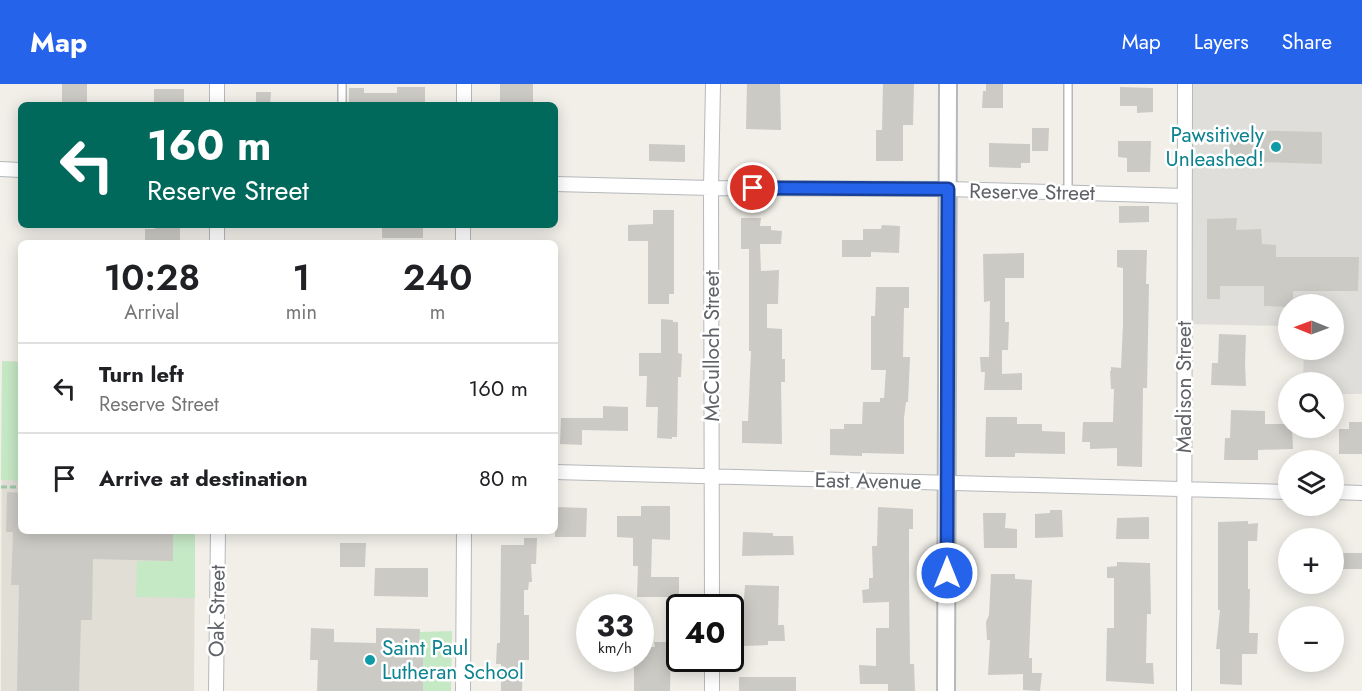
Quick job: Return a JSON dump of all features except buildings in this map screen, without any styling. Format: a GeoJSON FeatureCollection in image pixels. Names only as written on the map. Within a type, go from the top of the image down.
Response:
{"type":"FeatureCollection","features":[{"type":"Feature","properties":{"kind":"street"},"geometry":{"type":"LineString","coordinates":[[217,84],[217,102]]}},
{"type":"Feature","properties":{"kind":"street"},"geometry":{"type":"LineString","coordinates":[[464,84],[464,102]]}},
{"type":"Feature","properties":{"kind":"street","name":"McCulloch Street"},"geometry":{"type":"LineString","coordinates":[[712,594],[711,188],[713,84]]}},
{"type":"Feature","properties":{"kind":"street"},"geometry":{"type":"LineString","coordinates":[[946,691],[948,84]]}},
{"type":"Feature","properties":{"kind":"street","name":"Madison Street"},"geometry":{"type":"LineString","coordinates":[[1184,691],[1185,84]]}},
{"type":"Feature","properties":{"kind":"street"},"geometry":{"type":"LineString","coordinates":[[0,169],[18,170]]}},
{"type":"Feature","properties":{"kind":"street","name":"Reserve Street"},"geometry":{"type":"LineString","coordinates":[[558,184],[711,188],[948,189],[1185,196]]}},
{"type":"Feature","properties":{"kind":"street","name":"East Avenue"},"geometry":{"type":"LineString","coordinates":[[558,472],[1278,492]]}},
{"type":"Feature","properties":{"kind":"street"},"geometry":{"type":"LineString","coordinates":[[1344,492],[1362,493]]}},
{"type":"Feature","properties":{"kind":"street","name":"Oak Street"},"geometry":{"type":"LineString","coordinates":[[216,691],[218,534]]}},
{"type":"Feature","properties":{"kind":"street"},"geometry":{"type":"LineString","coordinates":[[463,691],[464,534]]}},
{"type":"Feature","properties":{"kind":"street"},"geometry":{"type":"LineString","coordinates":[[712,672],[712,691]]}},
{"type":"Feature","properties":{"kind":"lane"},"geometry":{"type":"LineString","coordinates":[[342,84],[342,102]]}},
{"type":"Feature","properties":{"kind":"lane"},"geometry":{"type":"LineString","coordinates":[[1068,84],[1068,192]]}},
{"type":"Feature","properties":{"kind":"path"},"geometry":{"type":"LineString","coordinates":[[1,487],[18,487]]}},
{"type":"Feature","properties":{"kind":"shaded area"},"geometry":{"type":"Polygon","coordinates":[[[1184,84],[1362,84],[1362,394],[1344,394],[1344,372],[1303,372],[1304,360],[1344,360],[1344,294],[1278,294],[1278,326],[1184,324],[1184,84]]]}},
{"type":"Feature","properties":{"kind":"shaded area"},"geometry":{"type":"Polygon","coordinates":[[[2,361],[18,362],[18,534],[195,534],[194,691],[1,691],[2,361]]]}},
{"type":"Feature","properties":{"kind":"green space"},"geometry":{"type":"Polygon","coordinates":[[[2,361],[18,362],[18,482],[1,480],[2,361]]]}},
{"type":"Feature","properties":{"kind":"green space"},"geometry":{"type":"Polygon","coordinates":[[[173,534],[195,534],[195,598],[136,597],[137,561],[173,561],[173,534]]]}},
{"type":"Feature","properties":{"kind":"green space"},"geometry":{"type":"Polygon","coordinates":[[[452,631],[451,691],[423,691],[423,655],[419,654],[420,632],[452,631]]]}},
{"type":"Feature","properties":{"kind":"place","name":"Pawsitively Unleashed!"},"geometry":{"type":"Point","coordinates":[1276,147]}},
{"type":"Feature","properties":{"kind":"place","name":"Saint Paul Lutheran School"},"geometry":{"type":"Point","coordinates":[370,660]}},
{"type":"Feature","properties":{"kind":"route"},"geometry":{"type":"LineString","coordinates":[[753,188],[948,189],[947,573]]}}]}
